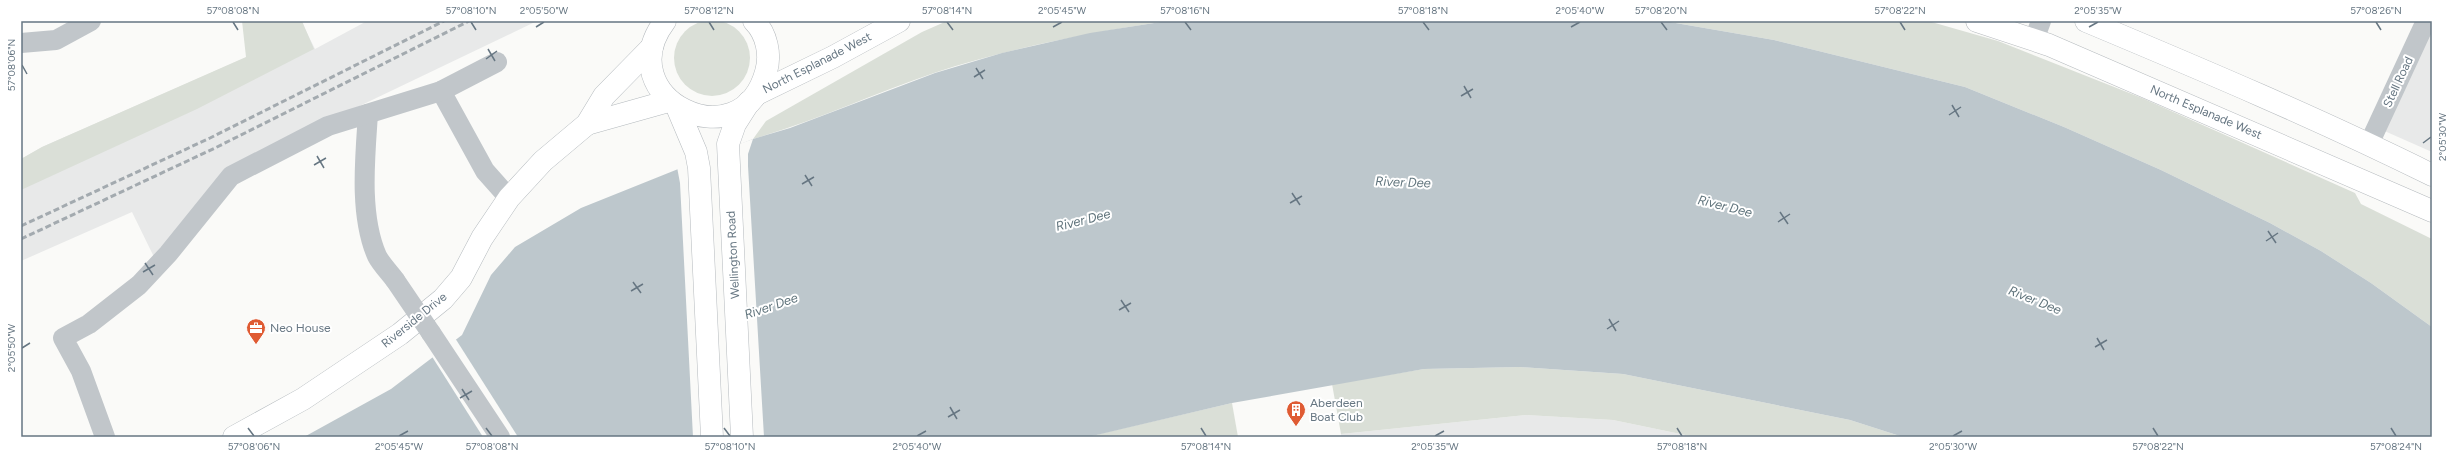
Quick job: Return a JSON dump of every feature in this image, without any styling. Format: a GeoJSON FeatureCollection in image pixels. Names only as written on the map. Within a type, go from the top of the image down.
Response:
{"type":"FeatureCollection","features":[{"type":"Feature","properties":{"kind":"main road"},"geometry":{"type":"LineString","coordinates":[[665,21],[658,30],[652,47],[652,66],[657,85],[673,104],[696,152],[699,168],[712,437]]}},
{"type":"Feature","properties":{"kind":"main road","name":"Wellington Road"},"geometry":{"type":"LineString","coordinates":[[742,437],[728,144],[735,124],[753,98],[766,74],[768,52],[764,38],[754,21]]}},
{"type":"Feature","properties":{"kind":"main road","name":"North Esplanade West"},"geometry":{"type":"LineString","coordinates":[[673,104],[691,114],[706,117],[721,116],[736,111],[753,98],[899,21]]}},
{"type":"Feature","properties":{"kind":"main road","name":"North Esplanade West"},"geometry":{"type":"LineString","coordinates":[[1977,21],[2038,31],[2272,140],[2432,211]]}},
{"type":"Feature","properties":{"kind":"main road"},"geometry":{"type":"LineString","coordinates":[[2086,21],[2202,69],[2369,144],[2432,175]]}},
{"type":"Feature","properties":{"kind":"main road"},"geometry":{"type":"LineString","coordinates":[[587,124],[604,96],[652,47]]}},
{"type":"Feature","properties":{"kind":"main road"},"geometry":{"type":"LineString","coordinates":[[587,124],[673,104]]}},
{"type":"Feature","properties":{"kind":"main road","name":"Riverside Drive"},"geometry":{"type":"LineString","coordinates":[[234,437],[303,399],[400,334],[443,299],[461,278],[482,238],[509,198],[543,161],[587,124]]}},
{"type":"Feature","properties":{"kind":"street"},"geometry":{"type":"LineString","coordinates":[[21,43],[56,40],[91,21]]}},
{"type":"Feature","properties":{"kind":"street","name":"Stell Road"},"geometry":{"type":"LineString","coordinates":[[2369,144],[2426,21]]}},
{"type":"Feature","properties":{"kind":"street"},"geometry":{"type":"LineString","coordinates":[[105,437],[81,371],[63,338],[89,324],[139,285],[168,254],[232,176],[328,126],[441,92],[498,62]]}},
{"type":"Feature","properties":{"kind":"street"},"geometry":{"type":"LineString","coordinates":[[441,92],[485,171],[509,198]]}},
{"type":"Feature","properties":{"kind":"street"},"geometry":{"type":"LineString","coordinates":[[368,114],[365,186],[370,230],[377,256],[395,280],[500,437]]}},
{"type":"Feature","properties":{"kind":"shaded area"},"geometry":{"type":"Polygon","coordinates":[[[705,20],[719,20],[733,26],[744,37],[750,51],[750,65],[747,73],[739,85],[733,90],[719,96],[705,96],[691,90],[680,79],[674,65],[674,51],[680,37],[691,26],[705,20]]]}},
{"type":"Feature","properties":{"kind":"shaded area"},"geometry":{"type":"Polygon","coordinates":[[[242,21],[302,21],[314,49],[197,109],[21,190],[21,159],[42,147],[246,57],[242,21]]]}},
{"type":"Feature","properties":{"kind":"shaded area"},"geometry":{"type":"Polygon","coordinates":[[[367,21],[537,21],[226,170],[154,257],[132,212],[21,261],[21,159],[42,147],[247,57],[305,29],[315,49],[367,21]]]}},
{"type":"Feature","properties":{"kind":"shaded area"},"geometry":{"type":"Polygon","coordinates":[[[947,21],[1167,21],[1049,42],[991,56],[911,81],[799,124],[753,139],[766,121],[922,32],[947,21]]]}},
{"type":"Feature","properties":{"kind":"shaded area"},"geometry":{"type":"Polygon","coordinates":[[[1664,21],[1928,21],[1998,41],[2142,98],[2355,193],[2361,204],[2432,239],[2432,327],[2371,283],[2321,251],[2270,223],[2161,170],[2064,127],[1965,87],[1774,40],[1664,21]]]}},
{"type":"Feature","properties":{"kind":"shaded area"},"geometry":{"type":"Polygon","coordinates":[[[2432,21],[2432,152],[2380,129],[2432,21]]]}},
{"type":"Feature","properties":{"kind":"shaded area"},"geometry":{"type":"Polygon","coordinates":[[[1520,367],[1623,374],[1850,420],[1903,437],[1695,437],[1613,420],[1526,415],[1341,434],[1332,384],[1424,369],[1520,367]]]}},
{"type":"Feature","properties":{"kind":"shaded area"},"geometry":{"type":"Polygon","coordinates":[[[1232,403],[1238,437],[1088,437],[1103,433],[1232,403]]]}},
{"type":"Feature","properties":{"kind":"shaded area"},"geometry":{"type":"Polygon","coordinates":[[[1526,415],[1613,420],[1695,437],[1341,437],[1341,434],[1526,415]]]}},
{"type":"Feature","properties":{"kind":"water","name":"River Dee"},"geometry":{"type":"Polygon","coordinates":[[[1167,21],[1664,21],[1774,40],[1965,87],[2064,127],[2161,170],[2270,223],[2321,251],[2371,283],[2432,327],[2432,437],[1903,437],[1850,420],[1623,374],[1520,367],[1424,369],[1232,403],[1088,437],[304,437],[391,389],[462,335],[491,275],[515,247],[581,208],[753,139],[790,128],[935,73],[1002,53],[1090,33],[1167,21]]]}},
{"type":"Feature","properties":{"kind":"pier"},"geometry":{"type":"Polygon","coordinates":[[[753,139],[748,154],[748,166],[764,437],[693,437],[680,183],[677,167],[753,139]]]}},
{"type":"Feature","properties":{"kind":"pier"},"geometry":{"type":"Polygon","coordinates":[[[455,338],[518,437],[483,437],[431,355],[455,338]]]}},
{"type":"Feature","properties":{"kind":"railway"},"geometry":{"type":"LineString","coordinates":[[21,226],[210,138],[444,21]]}},
{"type":"Feature","properties":{"kind":"railway"},"geometry":{"type":"LineString","coordinates":[[21,239],[215,148],[469,21]]}},
{"type":"Feature","properties":{"kind":"place","name":"Neo House"},"geometry":{"type":"Point","coordinates":[256,345]}},
{"type":"Feature","properties":{"kind":"place","name":"Aberdeen Boat Club"},"geometry":{"type":"Point","coordinates":[1296,427]}}]}
